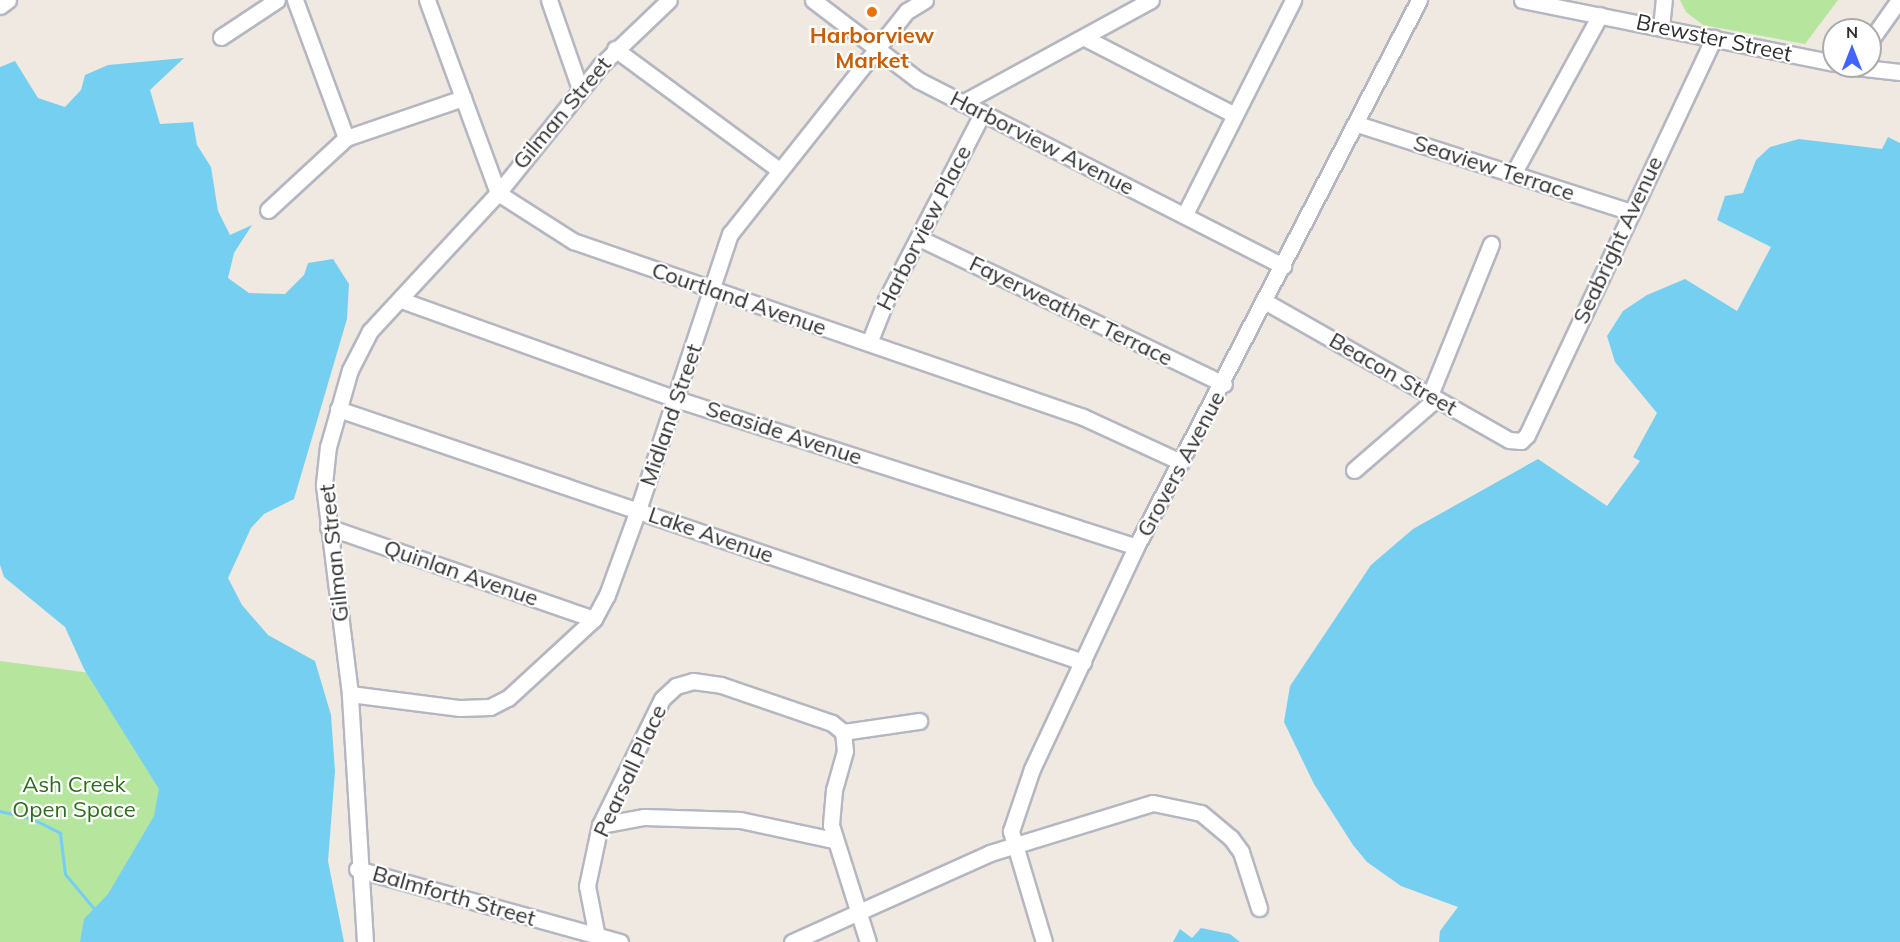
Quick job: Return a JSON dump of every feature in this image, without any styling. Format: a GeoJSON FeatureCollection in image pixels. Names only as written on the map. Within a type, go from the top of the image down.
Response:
{"type":"FeatureCollection","features":[{"type":"Feature","properties":{"kind":"street"},"geometry":{"type":"LineString","coordinates":[[0,6],[8,0]]}},
{"type":"Feature","properties":{"kind":"street"},"geometry":{"type":"LineString","coordinates":[[221,37],[277,0]]}},
{"type":"Feature","properties":{"kind":"street"},"geometry":{"type":"LineString","coordinates":[[295,0],[346,138]]}},
{"type":"Feature","properties":{"kind":"street"},"geometry":{"type":"LineString","coordinates":[[427,0],[498,193]]}},
{"type":"Feature","properties":{"kind":"street"},"geometry":{"type":"LineString","coordinates":[[549,0],[580,89]]}},
{"type":"Feature","properties":{"kind":"street","name":"Gilman Street"},"geometry":{"type":"LineString","coordinates":[[364,942],[357,869],[350,694],[328,527],[326,464],[338,409],[360,346],[498,193],[580,89],[615,50],[669,0]]}},
{"type":"Feature","properties":{"kind":"street","name":"Harborview Avenue"},"geometry":{"type":"LineString","coordinates":[[813,0],[918,80],[1185,214],[1283,266]]}},
{"type":"Feature","properties":{"kind":"street","name":"Midland Street"},"geometry":{"type":"LineString","coordinates":[[350,694],[460,708],[490,707],[508,698],[594,619],[607,595],[638,510],[714,290],[730,234],[907,11],[925,0]]}},
{"type":"Feature","properties":{"kind":"street"},"geometry":{"type":"LineString","coordinates":[[962,103],[1151,0]]}},
{"type":"Feature","properties":{"kind":"street"},"geometry":{"type":"LineString","coordinates":[[1185,214],[1233,114],[1293,0]]}},
{"type":"Feature","properties":{"kind":"street","name":"Grovers Avenue"},"geometry":{"type":"LineString","coordinates":[[1044,942],[1011,831],[1019,801],[1136,547],[1224,384],[1419,0]]}},
{"type":"Feature","properties":{"kind":"street","name":"Brewster Street"},"geometry":{"type":"LineString","coordinates":[[1522,0],[1822,60]]}},
{"type":"Feature","properties":{"kind":"street"},"geometry":{"type":"LineString","coordinates":[[1661,27],[1664,0]]}},
{"type":"Feature","properties":{"kind":"street"},"geometry":{"type":"LineString","coordinates":[[1882,24],[1899,0]]}},
{"type":"Feature","properties":{"kind":"street"},"geometry":{"type":"LineString","coordinates":[[1513,174],[1600,15]]}},
{"type":"Feature","properties":{"kind":"street"},"geometry":{"type":"LineString","coordinates":[[1085,38],[1233,114]]}},
{"type":"Feature","properties":{"kind":"street","name":"Seabright Avenue"},"geometry":{"type":"LineString","coordinates":[[1521,441],[1527,435],[1714,38]]}},
{"type":"Feature","properties":{"kind":"street"},"geometry":{"type":"LineString","coordinates":[[615,50],[779,170]]}},
{"type":"Feature","properties":{"kind":"street"},"geometry":{"type":"LineString","coordinates":[[1882,70],[1900,72]]}},
{"type":"Feature","properties":{"kind":"street"},"geometry":{"type":"LineString","coordinates":[[268,210],[346,138],[462,98]]}},
{"type":"Feature","properties":{"kind":"street","name":"Harborview Place"},"geometry":{"type":"LineString","coordinates":[[869,343],[886,300],[982,114]]}},
{"type":"Feature","properties":{"kind":"street","name":"Seaview Terrace"},"geometry":{"type":"LineString","coordinates":[[1357,124],[1631,212]]}},
{"type":"Feature","properties":{"kind":"street","name":"Courtland Avenue"},"geometry":{"type":"LineString","coordinates":[[498,193],[582,246],[1083,417],[1181,462]]}},
{"type":"Feature","properties":{"kind":"street","name":"Fayerweather Terrace"},"geometry":{"type":"LineString","coordinates":[[919,238],[1224,384]]}},
{"type":"Feature","properties":{"kind":"street"},"geometry":{"type":"LineString","coordinates":[[1354,470],[1433,397],[1491,244]]}},
{"type":"Feature","properties":{"kind":"street","name":"Seaside Avenue"},"geometry":{"type":"LineString","coordinates":[[401,300],[676,399],[1136,547]]}},
{"type":"Feature","properties":{"kind":"street","name":"Beacon Street"},"geometry":{"type":"LineString","coordinates":[[1266,302],[1509,441],[1521,441]]}},
{"type":"Feature","properties":{"kind":"street","name":"Lake Avenue"},"geometry":{"type":"LineString","coordinates":[[338,409],[1083,662]]}},
{"type":"Feature","properties":{"kind":"street","name":"Quinlan Avenue"},"geometry":{"type":"LineString","coordinates":[[328,527],[594,619]]}},
{"type":"Feature","properties":{"kind":"street","name":"Pearsall Place"},"geometry":{"type":"LineString","coordinates":[[597,939],[587,886],[600,825],[662,699],[676,686],[693,681],[721,685],[832,723],[843,732]]}},
{"type":"Feature","properties":{"kind":"street"},"geometry":{"type":"LineString","coordinates":[[868,942],[860,911],[833,840],[832,807],[845,751],[843,732],[919,721]]}},
{"type":"Feature","properties":{"kind":"street"},"geometry":{"type":"LineString","coordinates":[[792,942],[990,853],[1145,806],[1175,806],[1201,813],[1231,838],[1240,852],[1259,908]]}},
{"type":"Feature","properties":{"kind":"street"},"geometry":{"type":"LineString","coordinates":[[600,825],[645,817],[740,820],[833,840]]}},
{"type":"Feature","properties":{"kind":"street","name":"Balmforth Street"},"geometry":{"type":"LineString","coordinates":[[357,869],[597,939],[620,942]]}},
{"type":"Feature","properties":{"kind":"green space"},"geometry":{"type":"Polygon","coordinates":[[[1680,0],[1838,0],[1824,18],[1822,18],[1822,21],[1805,44],[1703,25],[1686,12],[1680,0]]]}},
{"type":"Feature","properties":{"kind":"green space","name":"Ash Creek Open Space"},"geometry":{"type":"Polygon","coordinates":[[[0,661],[98,674],[166,792],[94,942],[0,942],[0,661]]]}},
{"type":"Feature","properties":{"kind":"water"},"geometry":{"type":"Polygon","coordinates":[[[184,58],[150,90],[160,124],[193,122],[197,145],[211,167],[218,211],[230,235],[252,225],[234,253],[228,278],[249,293],[285,294],[304,275],[308,263],[333,259],[349,284],[347,319],[294,499],[264,514],[251,528],[228,578],[242,605],[268,635],[315,661],[331,715],[335,771],[328,861],[344,942],[80,942],[84,919],[108,894],[154,816],[159,789],[84,669],[65,627],[4,577],[0,565],[0,67],[15,61],[38,98],[65,107],[81,90],[85,75],[108,65],[184,58]]]}},
{"type":"Feature","properties":{"kind":"water"},"geometry":{"type":"Polygon","coordinates":[[[1888,137],[1900,143],[1900,942],[1439,942],[1440,931],[1458,907],[1401,886],[1367,862],[1353,845],[1314,784],[1284,722],[1290,686],[1371,565],[1413,529],[1538,459],[1607,506],[1640,461],[1633,457],[1657,413],[1615,362],[1607,336],[1623,311],[1647,295],[1685,279],[1737,311],[1771,247],[1717,220],[1725,196],[1743,193],[1756,160],[1770,147],[1799,139],[1882,149],[1888,137]]]}},
{"type":"Feature","properties":{"kind":"water"},"geometry":{"type":"Polygon","coordinates":[[[1201,928],[1230,934],[1240,942],[1173,942],[1180,929],[1192,938],[1201,928]]]}},
{"type":"Feature","properties":{"kind":"waterway"},"geometry":{"type":"LineString","coordinates":[[0,811],[33,819],[60,833],[65,874],[96,911]]}},
{"type":"Feature","properties":{"kind":"place","name":"Harborview Market"},"geometry":{"type":"Point","coordinates":[872,12]}}]}
